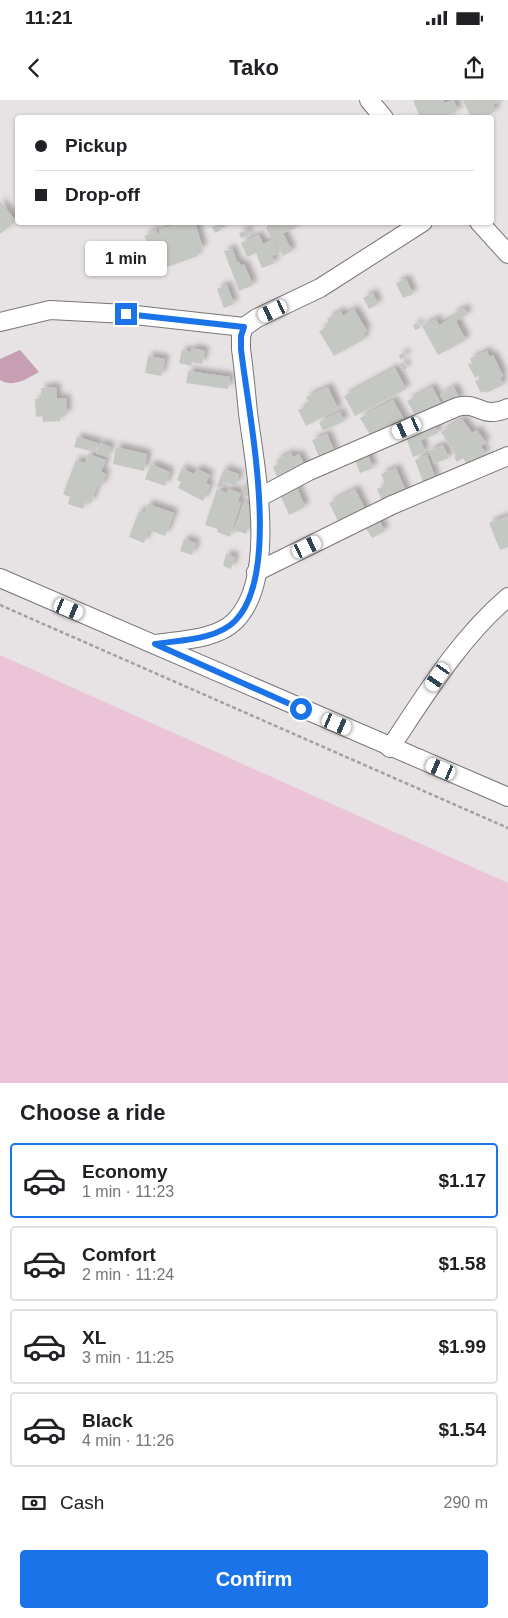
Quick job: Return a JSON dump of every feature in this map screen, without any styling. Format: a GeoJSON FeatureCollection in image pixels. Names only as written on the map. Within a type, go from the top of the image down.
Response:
{"type":"FeatureCollection","features":[{"type":"Feature","properties":{"kind":"street"},"geometry":{"type":"LineString","coordinates":[[369,100],[382,115]]}},
{"type":"Feature","properties":{"kind":"street"},"geometry":{"type":"LineString","coordinates":[[155,644],[204,636],[221,630],[234,621],[250,594],[256,572],[260,534],[260,497],[241,349],[241,336],[244,327],[257,318],[320,288],[419,225]]}},
{"type":"Feature","properties":{"kind":"street"},"geometry":{"type":"LineString","coordinates":[[482,225],[508,254]]}},
{"type":"Feature","properties":{"kind":"street"},"geometry":{"type":"LineString","coordinates":[[0,322],[50,310],[126,314],[244,327]]}},
{"type":"Feature","properties":{"kind":"street"},"geometry":{"type":"LineString","coordinates":[[260,497],[309,471],[457,406],[472,406],[488,414],[508,408]]}},
{"type":"Feature","properties":{"kind":"street"},"geometry":{"type":"LineString","coordinates":[[256,572],[392,505],[508,456]]}},
{"type":"Feature","properties":{"kind":"street"},"geometry":{"type":"LineString","coordinates":[[0,578],[390,748],[508,797]]}},
{"type":"Feature","properties":{"kind":"street"},"geometry":{"type":"LineString","coordinates":[[390,748],[456,652],[483,619],[508,597]]}},
{"type":"Feature","properties":{"kind":"path"},"geometry":{"type":"LineString","coordinates":[[0,605],[508,828]]}},
{"type":"Feature","properties":{"kind":"shaded area"},"geometry":{"type":"Polygon","coordinates":[[[20,350],[39,372],[15,383],[0,380],[0,359],[20,350]]]}},
{"type":"Feature","properties":{"kind":"shaded area"},"geometry":{"type":"Polygon","coordinates":[[[0,655],[508,883],[508,1083],[0,1083],[0,655]]]}},
{"type":"Feature","properties":{"kind":"building"},"geometry":{"type":"Polygon","coordinates":[[[413,100],[443,100],[444,103],[454,100],[458,111],[450,115],[419,115],[413,100]]]}},
{"type":"Feature","properties":{"kind":"building"},"geometry":{"type":"Polygon","coordinates":[[[463,100],[503,100],[493,105],[496,111],[488,115],[470,115],[463,100]]]}},
{"type":"Feature","properties":{"kind":"building"},"geometry":{"type":"Polygon","coordinates":[[[0,201],[15,222],[0,234],[0,201]]]}},
{"type":"Feature","properties":{"kind":"building"},"geometry":{"type":"Polygon","coordinates":[[[175,225],[196,225],[203,249],[196,251],[198,256],[167,267],[161,248],[152,252],[144,236],[156,230],[159,236],[159,230],[175,225]]]}},
{"type":"Feature","properties":{"kind":"building"},"geometry":{"type":"Polygon","coordinates":[[[218,225],[221,230],[215,233],[212,227],[218,225]]]}},
{"type":"Feature","properties":{"kind":"building"},"geometry":{"type":"Polygon","coordinates":[[[268,225],[294,225],[296,228],[283,233],[292,251],[283,256],[274,237],[271,238],[266,228],[268,225]]]}},
{"type":"Feature","properties":{"kind":"building"},"geometry":{"type":"Polygon","coordinates":[[[248,230],[250,235],[241,238],[239,233],[248,230]]]}},
{"type":"Feature","properties":{"kind":"building"},"geometry":{"type":"Polygon","coordinates":[[[259,235],[263,244],[274,239],[280,253],[272,256],[275,263],[262,268],[256,253],[247,257],[241,243],[259,235]]]}},
{"type":"Feature","properties":{"kind":"building"},"geometry":{"type":"Polygon","coordinates":[[[232,249],[237,263],[239,262],[241,266],[244,264],[253,285],[239,291],[224,251],[232,249]]]}},
{"type":"Feature","properties":{"kind":"building"},"geometry":{"type":"Polygon","coordinates":[[[406,279],[413,294],[403,298],[396,283],[406,279]]]}},
{"type":"Feature","properties":{"kind":"building"},"geometry":{"type":"Polygon","coordinates":[[[227,285],[234,304],[224,308],[217,289],[227,285]]]}},
{"type":"Feature","properties":{"kind":"building"},"geometry":{"type":"Polygon","coordinates":[[[373,293],[378,304],[369,309],[363,298],[373,293]]]}},
{"type":"Feature","properties":{"kind":"building"},"geometry":{"type":"Polygon","coordinates":[[[464,308],[468,314],[456,321],[466,340],[438,355],[422,326],[436,319],[439,325],[454,317],[453,314],[464,308]]]}},
{"type":"Feature","properties":{"kind":"building"},"geometry":{"type":"Polygon","coordinates":[[[354,309],[367,331],[363,333],[366,338],[334,356],[319,331],[330,325],[327,319],[341,311],[343,316],[354,309]]]}},
{"type":"Feature","properties":{"kind":"building"},"geometry":{"type":"Polygon","coordinates":[[[418,323],[420,328],[415,330],[413,325],[418,323]]]}},
{"type":"Feature","properties":{"kind":"building"},"geometry":{"type":"Polygon","coordinates":[[[192,348],[205,351],[202,364],[192,362],[191,366],[179,363],[182,350],[191,352],[192,348]]]}},
{"type":"Feature","properties":{"kind":"building"},"geometry":{"type":"Polygon","coordinates":[[[487,351],[490,357],[493,355],[503,376],[500,378],[503,385],[486,393],[485,391],[481,393],[475,381],[479,379],[478,376],[475,378],[468,364],[472,363],[470,359],[487,351]]]}},
{"type":"Feature","properties":{"kind":"building"},"geometry":{"type":"Polygon","coordinates":[[[405,352],[406,357],[400,359],[399,355],[405,352]]]}},
{"type":"Feature","properties":{"kind":"building"},"geometry":{"type":"Polygon","coordinates":[[[148,356],[165,359],[161,376],[145,373],[148,356]]]}},
{"type":"Feature","properties":{"kind":"building"},"geometry":{"type":"Polygon","coordinates":[[[403,362],[407,368],[403,371],[399,365],[403,362]]]}},
{"type":"Feature","properties":{"kind":"building"},"geometry":{"type":"Polygon","coordinates":[[[395,368],[406,389],[355,416],[344,396],[395,368]]]}},
{"type":"Feature","properties":{"kind":"building"},"geometry":{"type":"Polygon","coordinates":[[[188,371],[230,377],[228,389],[186,383],[188,371]]]}},
{"type":"Feature","properties":{"kind":"building"},"geometry":{"type":"Polygon","coordinates":[[[56,387],[57,399],[66,398],[67,415],[60,416],[60,421],[43,422],[42,416],[36,417],[35,399],[42,399],[41,388],[56,387]]]}},
{"type":"Feature","properties":{"kind":"building"},"geometry":{"type":"Polygon","coordinates":[[[328,387],[338,409],[306,426],[298,410],[310,405],[306,397],[328,387]]]}},
{"type":"Feature","properties":{"kind":"building"},"geometry":{"type":"Polygon","coordinates":[[[432,387],[443,407],[418,420],[407,401],[432,387]]]}},
{"type":"Feature","properties":{"kind":"building"},"geometry":{"type":"Polygon","coordinates":[[[454,387],[460,399],[447,406],[440,395],[454,387]]]}},
{"type":"Feature","properties":{"kind":"building"},"geometry":{"type":"Polygon","coordinates":[[[393,400],[405,421],[373,440],[360,418],[393,400]]]}},
{"type":"Feature","properties":{"kind":"building"},"geometry":{"type":"Polygon","coordinates":[[[340,412],[344,421],[323,431],[319,422],[340,412]]]}},
{"type":"Feature","properties":{"kind":"building"},"geometry":{"type":"Polygon","coordinates":[[[462,419],[472,433],[477,430],[486,443],[481,446],[486,454],[468,466],[463,458],[457,462],[454,457],[456,456],[441,432],[462,419]]]}},
{"type":"Feature","properties":{"kind":"building"},"geometry":{"type":"Polygon","coordinates":[[[435,424],[438,433],[421,440],[425,452],[413,457],[406,437],[435,424]]]}},
{"type":"Feature","properties":{"kind":"building"},"geometry":{"type":"Polygon","coordinates":[[[327,434],[335,453],[320,459],[312,440],[327,434]]]}},
{"type":"Feature","properties":{"kind":"building"},"geometry":{"type":"Polygon","coordinates":[[[77,437],[98,443],[95,452],[74,447],[77,437]]]}},
{"type":"Feature","properties":{"kind":"building"},"geometry":{"type":"Polygon","coordinates":[[[100,443],[111,447],[107,457],[96,453],[100,443]]]}},
{"type":"Feature","properties":{"kind":"building"},"geometry":{"type":"Polygon","coordinates":[[[443,445],[449,458],[434,464],[429,451],[443,445]]]}},
{"type":"Feature","properties":{"kind":"building"},"geometry":{"type":"Polygon","coordinates":[[[116,447],[147,454],[144,471],[113,464],[116,447]]]}},
{"type":"Feature","properties":{"kind":"building"},"geometry":{"type":"Polygon","coordinates":[[[366,450],[373,468],[360,473],[353,455],[366,450]]]}},
{"type":"Feature","properties":{"kind":"building"},"geometry":{"type":"Polygon","coordinates":[[[291,453],[293,457],[299,454],[307,470],[280,483],[273,467],[278,464],[276,460],[291,453]]]}},
{"type":"Feature","properties":{"kind":"building"},"geometry":{"type":"Polygon","coordinates":[[[88,454],[106,460],[101,472],[106,474],[101,487],[97,486],[91,503],[86,502],[83,509],[68,504],[70,497],[63,494],[76,460],[85,463],[88,454]]]}},
{"type":"Feature","properties":{"kind":"building"},"geometry":{"type":"Polygon","coordinates":[[[427,455],[436,480],[424,484],[415,460],[427,455]]]}},
{"type":"Feature","properties":{"kind":"building"},"geometry":{"type":"Polygon","coordinates":[[[151,464],[170,472],[165,486],[145,479],[151,464]]]}},
{"type":"Feature","properties":{"kind":"building"},"geometry":{"type":"Polygon","coordinates":[[[182,468],[194,474],[197,469],[210,475],[206,483],[210,485],[203,501],[178,488],[181,482],[177,480],[182,468]]]}},
{"type":"Feature","properties":{"kind":"building"},"geometry":{"type":"Polygon","coordinates":[[[396,468],[407,494],[382,501],[377,489],[386,486],[381,474],[396,468]]]}},
{"type":"Feature","properties":{"kind":"building"},"geometry":{"type":"Polygon","coordinates":[[[224,469],[239,474],[236,486],[224,482],[222,488],[217,486],[224,469]]]}},
{"type":"Feature","properties":{"kind":"building"},"geometry":{"type":"Polygon","coordinates":[[[249,484],[253,494],[245,497],[241,487],[249,484]]]}},
{"type":"Feature","properties":{"kind":"building"},"geometry":{"type":"Polygon","coordinates":[[[296,485],[305,507],[289,515],[280,494],[296,485]]]}},
{"type":"Feature","properties":{"kind":"building"},"geometry":{"type":"Polygon","coordinates":[[[217,489],[227,493],[228,489],[241,493],[238,501],[241,502],[230,537],[217,532],[218,529],[205,525],[217,489]]]}},
{"type":"Feature","properties":{"kind":"building"},"geometry":{"type":"Polygon","coordinates":[[[355,489],[367,513],[341,527],[329,503],[355,489]]]}},
{"type":"Feature","properties":{"kind":"building"},"geometry":{"type":"Polygon","coordinates":[[[244,503],[256,507],[246,534],[234,530],[244,503]]]}},
{"type":"Feature","properties":{"kind":"building"},"geometry":{"type":"Polygon","coordinates":[[[148,504],[174,513],[165,536],[149,530],[144,543],[129,537],[139,511],[145,513],[148,504]]]}},
{"type":"Feature","properties":{"kind":"building"},"geometry":{"type":"Polygon","coordinates":[[[508,516],[508,547],[500,550],[489,523],[508,516]]]}},
{"type":"Feature","properties":{"kind":"building"},"geometry":{"type":"Polygon","coordinates":[[[378,519],[385,531],[372,538],[365,527],[378,519]]]}},
{"type":"Feature","properties":{"kind":"building"},"geometry":{"type":"Polygon","coordinates":[[[184,539],[196,543],[192,555],[180,551],[184,539]]]}},
{"type":"Feature","properties":{"kind":"building"},"geometry":{"type":"Polygon","coordinates":[[[226,554],[235,557],[231,569],[223,566],[226,554]]]}},
{"type":"Feature","properties":{"kind":"route"},"geometry":{"type":"LineString","coordinates":[[126,314],[244,327],[241,336],[241,349],[260,497],[260,534],[256,572],[250,594],[243,609],[234,621],[221,630],[204,636],[155,644],[301,709]]}}]}
